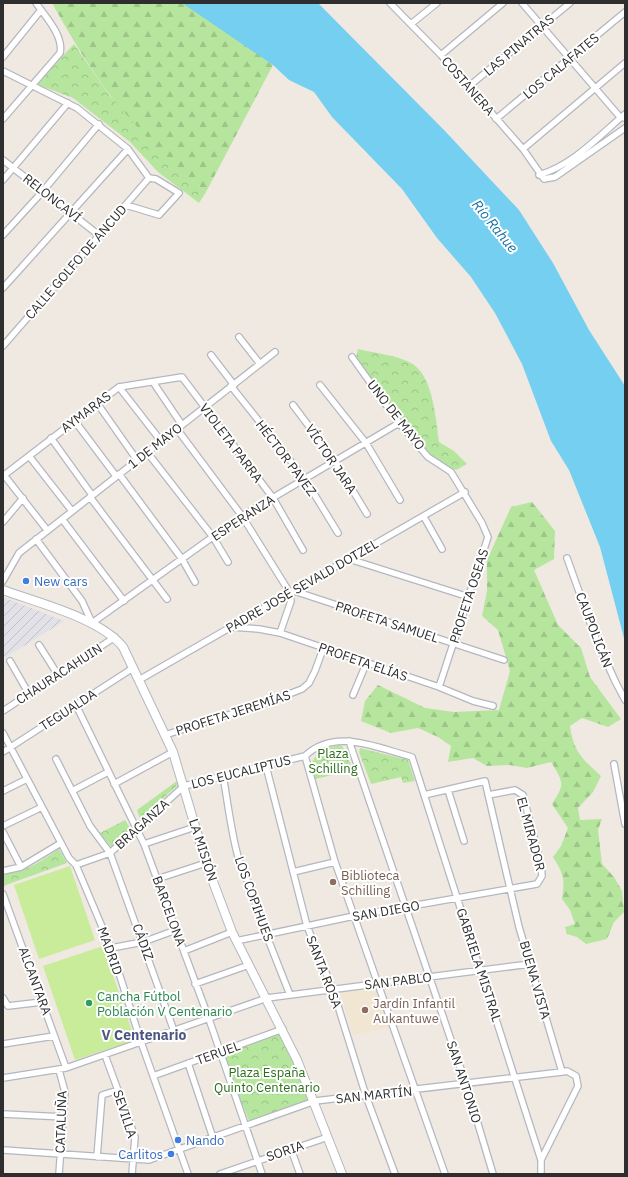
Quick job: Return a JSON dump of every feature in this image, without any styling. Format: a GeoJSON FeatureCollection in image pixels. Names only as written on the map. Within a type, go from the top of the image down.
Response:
{"type":"FeatureCollection","features":[{"type":"Feature","properties":{"kind":"street"},"geometry":{"type":"LineString","coordinates":[[3,118],[60,53],[62,45],[36,3]]}},
{"type":"Feature","properties":{"kind":"street","name":"COSTANERA"},"geometry":{"type":"LineString","coordinates":[[390,3],[441,55],[523,149],[539,175]]}},
{"type":"Feature","properties":{"kind":"street"},"geometry":{"type":"LineString","coordinates":[[411,24],[437,3]]}},
{"type":"Feature","properties":{"kind":"street"},"geometry":{"type":"LineString","coordinates":[[441,55],[503,3]]}},
{"type":"Feature","properties":{"kind":"street"},"geometry":{"type":"LineString","coordinates":[[522,3],[595,88],[624,116],[566,163],[552,171],[539,175]]}},
{"type":"Feature","properties":{"kind":"street","name":"LAS PINATRAS"},"geometry":{"type":"LineString","coordinates":[[468,87],[570,3]]}},
{"type":"Feature","properties":{"kind":"street"},"geometry":{"type":"LineString","coordinates":[[3,57],[41,10]]}},
{"type":"Feature","properties":{"kind":"street","name":"LOS CALAFATES"},"geometry":{"type":"LineString","coordinates":[[496,119],[625,12]]}},
{"type":"Feature","properties":{"kind":"street"},"geometry":{"type":"LineString","coordinates":[[523,149],[625,63]]}},
{"type":"Feature","properties":{"kind":"street"},"geometry":{"type":"LineString","coordinates":[[3,71],[30,86],[68,103],[99,124],[128,149],[149,178],[156,179],[179,193],[159,215],[126,205]]}},
{"type":"Feature","properties":{"kind":"street"},"geometry":{"type":"LineString","coordinates":[[3,180],[68,103]]}},
{"type":"Feature","properties":{"kind":"street"},"geometry":{"type":"LineString","coordinates":[[3,235],[43,191],[99,124]]}},
{"type":"Feature","properties":{"kind":"street"},"geometry":{"type":"LineString","coordinates":[[539,175],[544,179],[555,177],[625,128]]}},
{"type":"Feature","properties":{"kind":"street"},"geometry":{"type":"LineString","coordinates":[[3,288],[128,149]]}},
{"type":"Feature","properties":{"kind":"street","name":"RELONCAVÍ"},"geometry":{"type":"LineString","coordinates":[[3,160],[100,236]]}},
{"type":"Feature","properties":{"kind":"street","name":"CALLE GOLFO DE ANCUD"},"geometry":{"type":"LineString","coordinates":[[3,346],[149,178]]}},
{"type":"Feature","properties":{"kind":"street"},"geometry":{"type":"LineString","coordinates":[[239,337],[260,364]]}},
{"type":"Feature","properties":{"kind":"street","name":"1 DE MAYO"},"geometry":{"type":"LineString","coordinates":[[3,581],[19,553],[275,352]]}},
{"type":"Feature","properties":{"kind":"street","name":"HÉCTOR PAVEZ"},"geometry":{"type":"LineString","coordinates":[[211,355],[304,479],[338,533]]}},
{"type":"Feature","properties":{"kind":"street","name":"UNO DE MAYO"},"geometry":{"type":"LineString","coordinates":[[352,357],[399,423],[433,462],[446,468]]}},
{"type":"Feature","properties":{"kind":"street","name":"AYMARAS"},"geometry":{"type":"LineString","coordinates":[[4,476],[74,420],[119,387],[182,377]]}},
{"type":"Feature","properties":{"kind":"street","name":"VIOLETA PARRA"},"geometry":{"type":"LineString","coordinates":[[182,377],[273,498],[304,550]]}},
{"type":"Feature","properties":{"kind":"street"},"geometry":{"type":"LineString","coordinates":[[152,382],[182,425]]}},
{"type":"Feature","properties":{"kind":"street"},"geometry":{"type":"LineString","coordinates":[[320,385],[366,443],[400,500]]}},
{"type":"Feature","properties":{"kind":"street"},"geometry":{"type":"LineString","coordinates":[[119,387],[161,441]]}},
{"type":"Feature","properties":{"kind":"street"},"geometry":{"type":"LineString","coordinates":[[97,403],[137,460]]}},
{"type":"Feature","properties":{"kind":"street","name":"VÍCTOR JARA"},"geometry":{"type":"LineString","coordinates":[[293,405],[335,461],[367,514]]}},
{"type":"Feature","properties":{"kind":"street"},"geometry":{"type":"LineString","coordinates":[[74,420],[182,559],[195,582]]}},
{"type":"Feature","properties":{"kind":"street","name":"ESPERANZA"},"geometry":{"type":"LineString","coordinates":[[92,623],[242,516],[399,423]]}},
{"type":"Feature","properties":{"kind":"street"},"geometry":{"type":"LineString","coordinates":[[177,429],[242,516],[292,592],[291,601],[280,633]]}},
{"type":"Feature","properties":{"kind":"street"},"geometry":{"type":"LineString","coordinates":[[51,438],[91,496],[167,599]]}},
{"type":"Feature","properties":{"kind":"street"},"geometry":{"type":"LineString","coordinates":[[147,452],[213,537],[228,562]]}},
{"type":"Feature","properties":{"kind":"street"},"geometry":{"type":"LineString","coordinates":[[29,456],[72,511]]}},
{"type":"Feature","properties":{"kind":"street","name":"PROFETA OSEAS"},"geometry":{"type":"LineString","coordinates":[[439,687],[488,537],[486,530],[465,492],[451,472],[446,468]]}},
{"type":"Feature","properties":{"kind":"street"},"geometry":{"type":"LineString","coordinates":[[4,476],[48,530]]}},
{"type":"Feature","properties":{"kind":"street","name":"PADRE JOSÉ SEVALD DOTZEL"},"geometry":{"type":"LineString","coordinates":[[139,680],[465,492]]}},
{"type":"Feature","properties":{"kind":"street"},"geometry":{"type":"LineString","coordinates":[[3,522],[23,498]]}},
{"type":"Feature","properties":{"kind":"street"},"geometry":{"type":"LineString","coordinates":[[424,517],[442,549]]}},
{"type":"Feature","properties":{"kind":"street"},"geometry":{"type":"LineString","coordinates":[[62,519],[124,601]]}},
{"type":"Feature","properties":{"kind":"street"},"geometry":{"type":"LineString","coordinates":[[36,539],[82,601],[92,623]]}},
{"type":"Feature","properties":{"kind":"street","name":"CAUPOLICÁN"},"geometry":{"type":"LineString","coordinates":[[567,558],[596,639],[616,684],[625,700]]}},
{"type":"Feature","properties":{"kind":"street"},"geometry":{"type":"LineString","coordinates":[[349,559],[469,597]]}},
{"type":"Feature","properties":{"kind":"street","name":"LA MISIÓN"},"geometry":{"type":"LineString","coordinates":[[3,590],[92,623],[115,637],[123,647],[173,752],[206,863],[232,932],[283,1029],[315,1102],[342,1174]]}},
{"type":"Feature","properties":{"kind":"street","name":"PROFETA SAMUEL"},"geometry":{"type":"LineString","coordinates":[[292,592],[504,660]]}},
{"type":"Feature","properties":{"kind":"street"},"geometry":{"type":"LineString","coordinates":[[74,617],[80,614],[83,610],[82,601]]}},
{"type":"Feature","properties":{"kind":"street","name":"PROFETA ELÍAS"},"geometry":{"type":"LineString","coordinates":[[230,627],[259,629],[280,633],[366,664],[439,687],[473,701],[493,706]]}},
{"type":"Feature","properties":{"kind":"street","name":"CHAURACAHUIN"},"geometry":{"type":"LineString","coordinates":[[3,710],[58,676],[115,637]]}},
{"type":"Feature","properties":{"kind":"street"},"geometry":{"type":"LineString","coordinates":[[39,645],[58,676]]}},
{"type":"Feature","properties":{"kind":"street","name":"PROFETA JEREMÍAS"},"geometry":{"type":"LineString","coordinates":[[165,735],[263,704],[302,689],[309,683],[323,649]]}},
{"type":"Feature","properties":{"kind":"street"},"geometry":{"type":"LineString","coordinates":[[10,661],[29,694]]}},
{"type":"Feature","properties":{"kind":"street"},"geometry":{"type":"LineString","coordinates":[[353,695],[366,664]]}},
{"type":"Feature","properties":{"kind":"street","name":"TEGUALDA"},"geometry":{"type":"LineString","coordinates":[[3,752],[133,668]]}},
{"type":"Feature","properties":{"kind":"street","name":"BARCELONA"},"geometry":{"type":"LineString","coordinates":[[76,705],[144,844],[209,1019],[262,1174]]}},
{"type":"Feature","properties":{"kind":"street"},"geometry":{"type":"LineString","coordinates":[[3,733],[69,858],[76,865]]}},
{"type":"Feature","properties":{"kind":"street","name":"LOS EUCALIPTUS"},"geometry":{"type":"LineString","coordinates":[[184,786],[305,756],[325,743],[337,741],[349,741],[412,757]]}},
{"type":"Feature","properties":{"kind":"street","name":"SAN ANTONIO"},"geometry":{"type":"LineString","coordinates":[[349,741],[404,907],[466,1084],[493,1174]]}},
{"type":"Feature","properties":{"kind":"street"},"geometry":{"type":"LineString","coordinates":[[114,784],[173,752]]}},
{"type":"Feature","properties":{"kind":"street"},"geometry":{"type":"LineString","coordinates":[[305,756],[335,862],[380,984],[445,1174]]}},
{"type":"Feature","properties":{"kind":"street","name":"GABRIELA MISTRAL"},"geometry":{"type":"LineString","coordinates":[[412,757],[541,1160],[542,1174]]}},
{"type":"Feature","properties":{"kind":"street","name":"CÁDIZ"},"geometry":{"type":"LineString","coordinates":[[56,759],[90,826],[110,853],[174,1031]]}},
{"type":"Feature","properties":{"kind":"street"},"geometry":{"type":"LineString","coordinates":[[614,764],[625,824]]}},
{"type":"Feature","properties":{"kind":"street","name":"SANTA ROSA"},"geometry":{"type":"LineString","coordinates":[[266,766],[307,926],[333,990],[366,1096],[395,1174]]}},
{"type":"Feature","properties":{"kind":"street"},"geometry":{"type":"LineString","coordinates":[[72,791],[108,772]]}},
{"type":"Feature","properties":{"kind":"street","name":"LOS COPIHUES"},"geometry":{"type":"LineString","coordinates":[[223,776],[240,866],[247,881],[251,885],[266,934],[290,995]]}},
{"type":"Feature","properties":{"kind":"street"},"geometry":{"type":"LineString","coordinates":[[3,791],[27,778]]}},
{"type":"Feature","properties":{"kind":"street","name":"BUENA VISTA"},"geometry":{"type":"LineString","coordinates":[[448,790],[485,781],[530,964],[562,1072]]}},
{"type":"Feature","properties":{"kind":"street","name":"BRAGANZA"},"geometry":{"type":"LineString","coordinates":[[76,865],[110,853],[184,786]]}},
{"type":"Feature","properties":{"kind":"street"},"geometry":{"type":"LineString","coordinates":[[424,795],[448,790],[464,841]]}},
{"type":"Feature","properties":{"kind":"street","name":"EL MIRADOR"},"geometry":{"type":"LineString","coordinates":[[488,795],[515,790],[520,791],[523,795],[541,865],[542,876],[537,884]]}},
{"type":"Feature","properties":{"kind":"street"},"geometry":{"type":"LineString","coordinates":[[3,826],[42,807]]}},
{"type":"Feature","properties":{"kind":"street"},"geometry":{"type":"LineString","coordinates":[[144,844],[195,827]]}},
{"type":"Feature","properties":{"kind":"street"},"geometry":{"type":"LineString","coordinates":[[3,832],[21,867]]}},
{"type":"Feature","properties":{"kind":"street"},"geometry":{"type":"LineString","coordinates":[[3,871],[21,867],[61,843]]}},
{"type":"Feature","properties":{"kind":"street"},"geometry":{"type":"LineString","coordinates":[[293,872],[335,862]]}},
{"type":"Feature","properties":{"kind":"street"},"geometry":{"type":"LineString","coordinates":[[157,879],[206,863]]}},
{"type":"Feature","properties":{"kind":"street","name":"MADRID"},"geometry":{"type":"LineString","coordinates":[[76,865],[111,948],[141,1042],[188,1174]]}},
{"type":"Feature","properties":{"kind":"street","name":"SAN DIEGO"},"geometry":{"type":"LineString","coordinates":[[236,941],[354,916],[537,884]]}},
{"type":"Feature","properties":{"kind":"street","name":"ALCANTARA"},"geometry":{"type":"LineString","coordinates":[[3,894],[66,1068]]}},
{"type":"Feature","properties":{"kind":"street"},"geometry":{"type":"LineString","coordinates":[[111,948],[143,942],[176,930]]}},
{"type":"Feature","properties":{"kind":"street"},"geometry":{"type":"LineString","coordinates":[[184,951],[232,932]]}},
{"type":"Feature","properties":{"kind":"street","name":"SAN PABLO"},"geometry":{"type":"LineString","coordinates":[[267,998],[530,964]]}},
{"type":"Feature","properties":{"kind":"street"},"geometry":{"type":"LineString","coordinates":[[195,984],[249,965]]}},
{"type":"Feature","properties":{"kind":"street"},"geometry":{"type":"LineString","coordinates":[[3,998],[8,1006],[42,1002]]}},
{"type":"Feature","properties":{"kind":"street"},"geometry":{"type":"LineString","coordinates":[[3,1078],[66,1068],[267,998]]}},
{"type":"Feature","properties":{"kind":"street","name":"TERUEL"},"geometry":{"type":"LineString","coordinates":[[153,1076],[283,1029]]}},
{"type":"Feature","properties":{"kind":"street"},"geometry":{"type":"LineString","coordinates":[[3,1044],[54,1036]]}},
{"type":"Feature","properties":{"kind":"street","name":"SEVILLA"},"geometry":{"type":"LineString","coordinates":[[105,1055],[135,1137],[132,1174]]}},
{"type":"Feature","properties":{"kind":"street"},"geometry":{"type":"LineString","coordinates":[[188,1064],[212,1138]]}},
{"type":"Feature","properties":{"kind":"street","name":"CATALUÑA"},"geometry":{"type":"LineString","coordinates":[[59,1070],[65,1092],[59,1174]]}},
{"type":"Feature","properties":{"kind":"street"},"geometry":{"type":"LineString","coordinates":[[541,1160],[578,1086],[576,1076],[567,1071],[562,1072]]}},
{"type":"Feature","properties":{"kind":"street","name":"SAN MARTÍN"},"geometry":{"type":"LineString","coordinates":[[3,1150],[149,1160],[315,1102],[562,1072]]}},
{"type":"Feature","properties":{"kind":"street"},"geometry":{"type":"LineString","coordinates":[[97,1157],[102,1095],[118,1090]]}},
{"type":"Feature","properties":{"kind":"street"},"geometry":{"type":"LineString","coordinates":[[3,1114],[64,1117]]}},
{"type":"Feature","properties":{"kind":"street","name":"SORIA"},"geometry":{"type":"LineString","coordinates":[[223,1174],[328,1137]]}},
{"type":"Feature","properties":{"kind":"street"},"geometry":{"type":"LineString","coordinates":[[291,1149],[300,1174]]}},
{"type":"Feature","properties":{"kind":"shaded area"},"geometry":{"type":"Polygon","coordinates":[[[3,597],[64,621],[3,659],[3,597]]]}},
{"type":"Feature","properties":{"kind":"shaded area","name":"Jardín Infantil Aukantuwe"},"geometry":{"type":"Polygon","coordinates":[[[374,986],[391,1027],[353,1035],[340,992],[374,986]]]}},
{"type":"Feature","properties":{"kind":"green space"},"geometry":{"type":"Polygon","coordinates":[[[52,3],[188,3],[273,65],[206,192],[157,150],[127,117],[99,80],[52,3]]]}},
{"type":"Feature","properties":{"kind":"green space"},"geometry":{"type":"Polygon","coordinates":[[[74,44],[109,95],[157,149],[206,192],[199,203],[158,172],[130,142],[73,98],[36,84],[74,44]]]}},
{"type":"Feature","properties":{"kind":"green space"},"geometry":{"type":"Polygon","coordinates":[[[358,349],[384,354],[409,362],[417,367],[428,386],[432,398],[439,442],[454,451],[467,464],[456,470],[433,459],[397,415],[356,358],[358,349]]]}},
{"type":"Feature","properties":{"kind":"green space"},"geometry":{"type":"Polygon","coordinates":[[[532,502],[555,531],[554,559],[534,570],[558,625],[581,648],[590,677],[621,719],[608,727],[582,718],[570,726],[574,743],[580,754],[601,776],[593,792],[578,808],[580,820],[602,819],[598,830],[602,864],[614,877],[622,891],[624,912],[614,922],[607,939],[586,944],[577,937],[567,934],[565,927],[575,924],[570,910],[562,899],[563,877],[553,857],[561,846],[568,828],[552,804],[559,792],[561,783],[551,762],[527,768],[509,765],[487,766],[473,758],[448,762],[451,746],[438,737],[418,728],[391,733],[361,721],[365,701],[378,685],[425,708],[454,712],[499,710],[510,671],[498,630],[482,616],[487,591],[487,560],[511,507],[532,502]]]}},
{"type":"Feature","properties":{"kind":"green space","name":"Plaza Schilling"},"geometry":{"type":"Polygon","coordinates":[[[340,745],[343,747],[353,770],[315,779],[312,762],[324,750],[340,745]]]}},
{"type":"Feature","properties":{"kind":"green space"},"geometry":{"type":"Polygon","coordinates":[[[360,748],[408,760],[415,781],[403,783],[401,777],[371,784],[359,752],[360,748]]]}},
{"type":"Feature","properties":{"kind":"green space"},"geometry":{"type":"Polygon","coordinates":[[[177,781],[179,784],[140,819],[137,810],[177,781]]]}},
{"type":"Feature","properties":{"kind":"green space"},"geometry":{"type":"Polygon","coordinates":[[[125,820],[131,829],[111,847],[100,833],[125,820]]]}},
{"type":"Feature","properties":{"kind":"green space"},"geometry":{"type":"Polygon","coordinates":[[[59,849],[67,863],[3,886],[3,874],[26,869],[59,849]]]}},
{"type":"Feature","properties":{"kind":"green space"},"geometry":{"type":"Polygon","coordinates":[[[70,866],[95,940],[39,959],[14,885],[70,866]]]}},
{"type":"Feature","properties":{"kind":"green space","name":"Cancha Fútbol Población V Centenario"},"geometry":{"type":"Polygon","coordinates":[[[103,946],[135,1040],[75,1060],[43,966],[103,946]]]}},
{"type":"Feature","properties":{"kind":"green space","name":"Plaza España Quinto Centenario"},"geometry":{"type":"Polygon","coordinates":[[[281,1031],[310,1099],[249,1121],[222,1052],[281,1031]]]}},
{"type":"Feature","properties":{"kind":"water","name":"Río Rahue"},"geometry":{"type":"Polygon","coordinates":[[[182,3],[318,3],[444,130],[519,210],[553,263],[589,330],[625,386],[625,642],[600,547],[569,470],[551,441],[522,364],[495,313],[471,277],[437,238],[402,189],[332,117],[314,92],[289,80],[273,65],[182,3]]]}},
{"type":"Feature","properties":{"kind":"place","name":"New cars"},"geometry":{"type":"Point","coordinates":[26,581]}},
{"type":"Feature","properties":{"kind":"place","name":"Biblioteca Schilling"},"geometry":{"type":"Point","coordinates":[333,882]}},
{"type":"Feature","properties":{"kind":"place","name":"Cancha Fútbol Población V Centenario"},"geometry":{"type":"Point","coordinates":[89,1003]}},
{"type":"Feature","properties":{"kind":"place","name":"Jardín Infantil Aukantuwe"},"geometry":{"type":"Point","coordinates":[365,1010]}},
{"type":"Feature","properties":{"kind":"place","name":"Nando"},"geometry":{"type":"Point","coordinates":[178,1140]}},
{"type":"Feature","properties":{"kind":"place","name":"Carlitos"},"geometry":{"type":"Point","coordinates":[171,1154]}},
{"type":"Feature","properties":{"kind":"district","name":"V Centenario"},"geometry":{"type":"Point","coordinates":[144,1035]}}]}
